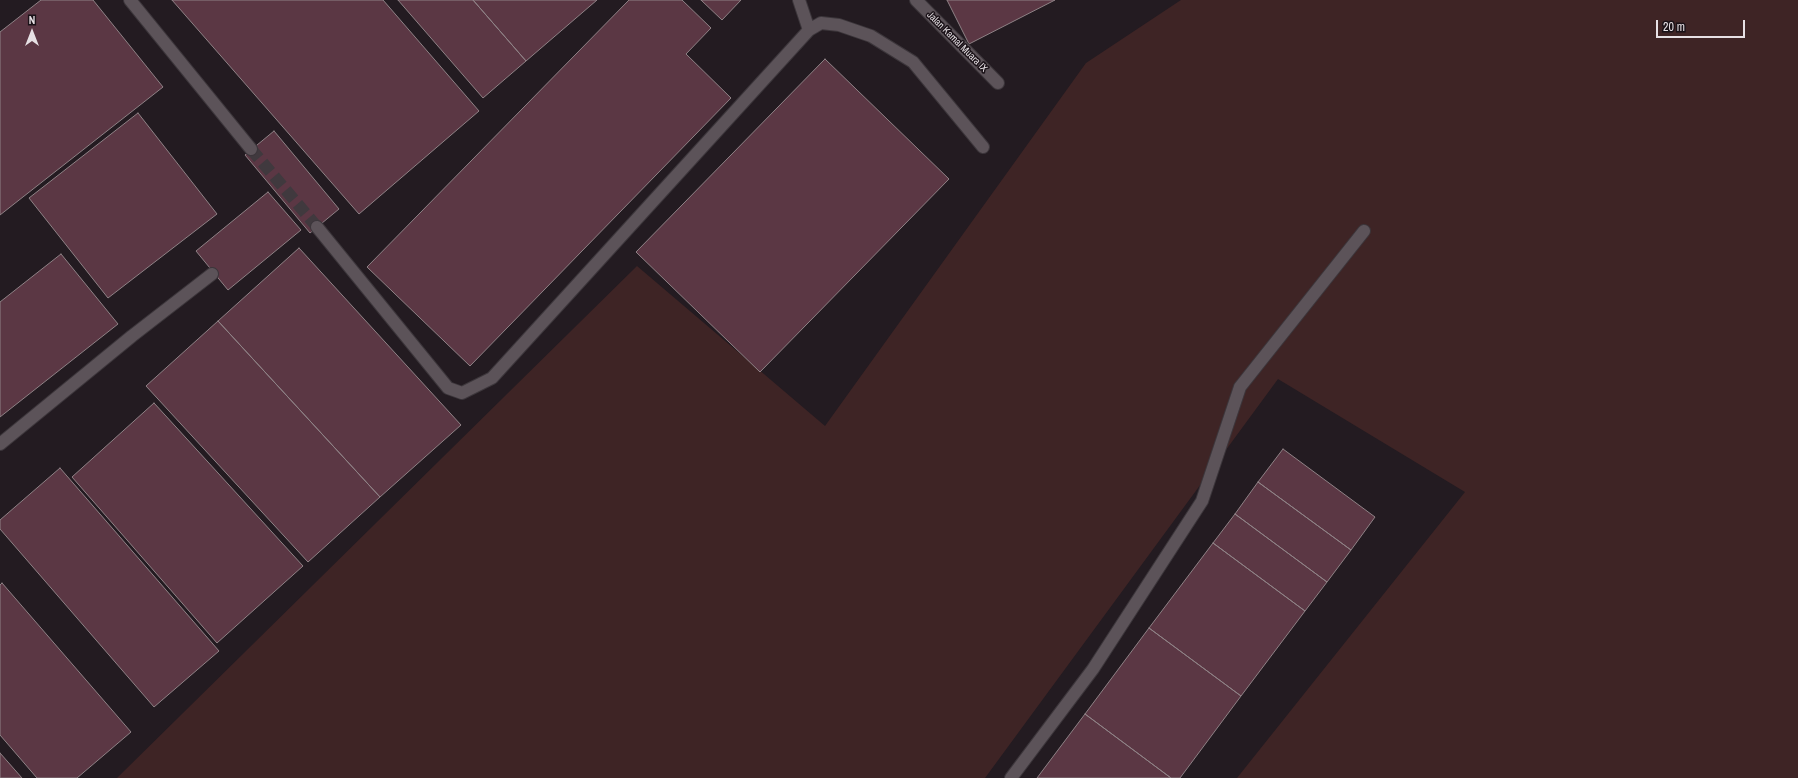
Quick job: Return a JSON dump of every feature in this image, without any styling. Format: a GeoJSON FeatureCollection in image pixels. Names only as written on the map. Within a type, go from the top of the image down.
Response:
{"type":"FeatureCollection","features":[{"type":"Feature","properties":{"kind":"lane"},"geometry":{"type":"LineString","coordinates":[[130,0],[251,149]]}},
{"type":"Feature","properties":{"kind":"lane"},"geometry":{"type":"LineString","coordinates":[[799,0],[810,30]]}},
{"type":"Feature","properties":{"kind":"lane","name":"Jalan Kamal Muara IX"},"geometry":{"type":"LineString","coordinates":[[916,0],[998,83]]}},
{"type":"Feature","properties":{"kind":"lane"},"geometry":{"type":"LineString","coordinates":[[317,227],[448,388],[462,393],[492,378],[810,30],[821,23],[840,25],[871,36],[913,62],[983,147]]}},
{"type":"Feature","properties":{"kind":"lane"},"geometry":{"type":"LineString","coordinates":[[1011,778],[1093,669],[1202,501],[1240,387],[1364,231]]}},
{"type":"Feature","properties":{"kind":"lane"},"geometry":{"type":"LineString","coordinates":[[0,444],[132,336],[212,274]]}},
{"type":"Feature","properties":{"kind":"shaded area"},"geometry":{"type":"Polygon","coordinates":[[[1181,0],[1798,0],[1798,778],[1237,778],[1465,492],[1278,379],[985,778],[117,778],[637,266],[825,426],[1086,63],[1181,0]]]}},
{"type":"Feature","properties":{"kind":"building"},"geometry":{"type":"Polygon","coordinates":[[[41,0],[93,0],[163,87],[0,215],[0,32],[41,0]]]}},
{"type":"Feature","properties":{"kind":"building"},"geometry":{"type":"Polygon","coordinates":[[[172,0],[383,0],[479,111],[359,214],[172,0]]]}},
{"type":"Feature","properties":{"kind":"building"},"geometry":{"type":"Polygon","coordinates":[[[398,0],[473,0],[526,61],[483,98],[398,0]]]}},
{"type":"Feature","properties":{"kind":"building"},"geometry":{"type":"Polygon","coordinates":[[[473,0],[597,0],[526,61],[473,0]]]}},
{"type":"Feature","properties":{"kind":"building"},"geometry":{"type":"Polygon","coordinates":[[[629,0],[682,0],[711,28],[686,54],[731,98],[470,366],[367,267],[629,0]]]}},
{"type":"Feature","properties":{"kind":"building"},"geometry":{"type":"Polygon","coordinates":[[[701,0],[741,0],[722,20],[701,0]]]}},
{"type":"Feature","properties":{"kind":"building"},"geometry":{"type":"Polygon","coordinates":[[[947,0],[1055,0],[969,44],[947,0]]]}},
{"type":"Feature","properties":{"kind":"building"},"geometry":{"type":"Polygon","coordinates":[[[825,59],[949,179],[760,372],[636,252],[825,59]]]}},
{"type":"Feature","properties":{"kind":"building"},"geometry":{"type":"Polygon","coordinates":[[[138,113],[217,214],[108,298],[29,198],[138,113]]]}},
{"type":"Feature","properties":{"kind":"building"},"geometry":{"type":"Polygon","coordinates":[[[274,131],[339,209],[310,233],[245,155],[274,131]]]}},
{"type":"Feature","properties":{"kind":"building"},"geometry":{"type":"Polygon","coordinates":[[[268,192],[301,230],[228,290],[196,251],[268,192]]]}},
{"type":"Feature","properties":{"kind":"building"},"geometry":{"type":"Polygon","coordinates":[[[299,248],[461,425],[380,497],[218,321],[299,248]]]}},
{"type":"Feature","properties":{"kind":"building"},"geometry":{"type":"Polygon","coordinates":[[[61,254],[118,324],[0,417],[0,302],[61,254]]]}},
{"type":"Feature","properties":{"kind":"building"},"geometry":{"type":"Polygon","coordinates":[[[218,321],[380,497],[308,562],[146,386],[218,321]]]}},
{"type":"Feature","properties":{"kind":"building"},"geometry":{"type":"Polygon","coordinates":[[[154,403],[303,566],[217,643],[72,477],[154,403]]]}},
{"type":"Feature","properties":{"kind":"building"},"geometry":{"type":"Polygon","coordinates":[[[1283,449],[1375,517],[1351,550],[1258,482],[1283,449]]]}},
{"type":"Feature","properties":{"kind":"building"},"geometry":{"type":"Polygon","coordinates":[[[60,468],[219,651],[154,707],[0,529],[0,520],[60,468]]]}},
{"type":"Feature","properties":{"kind":"building"},"geometry":{"type":"Polygon","coordinates":[[[1258,482],[1351,550],[1327,582],[1235,514],[1258,482]]]}},
{"type":"Feature","properties":{"kind":"building"},"geometry":{"type":"Polygon","coordinates":[[[1235,514],[1327,582],[1305,611],[1213,543],[1235,514]]]}},
{"type":"Feature","properties":{"kind":"building"},"geometry":{"type":"Polygon","coordinates":[[[1213,543],[1305,611],[1241,696],[1149,628],[1213,543]]]}},
{"type":"Feature","properties":{"kind":"building"},"geometry":{"type":"Polygon","coordinates":[[[2,583],[131,732],[77,778],[37,778],[0,735],[0,585],[2,583]]]}},
{"type":"Feature","properties":{"kind":"building"},"geometry":{"type":"Polygon","coordinates":[[[1149,628],[1241,696],[1180,778],[1171,778],[1085,714],[1149,628]]]}},
{"type":"Feature","properties":{"kind":"building"},"geometry":{"type":"Polygon","coordinates":[[[1085,714],[1171,778],[1037,778],[1085,714]]]}},
{"type":"Feature","properties":{"kind":"building"},"geometry":{"type":"Polygon","coordinates":[[[0,753],[22,778],[0,778],[0,753]]]}},
{"type":"Feature","properties":{"kind":"tunnel"},"geometry":{"type":"LineString","coordinates":[[251,149],[317,227]]}}]}
